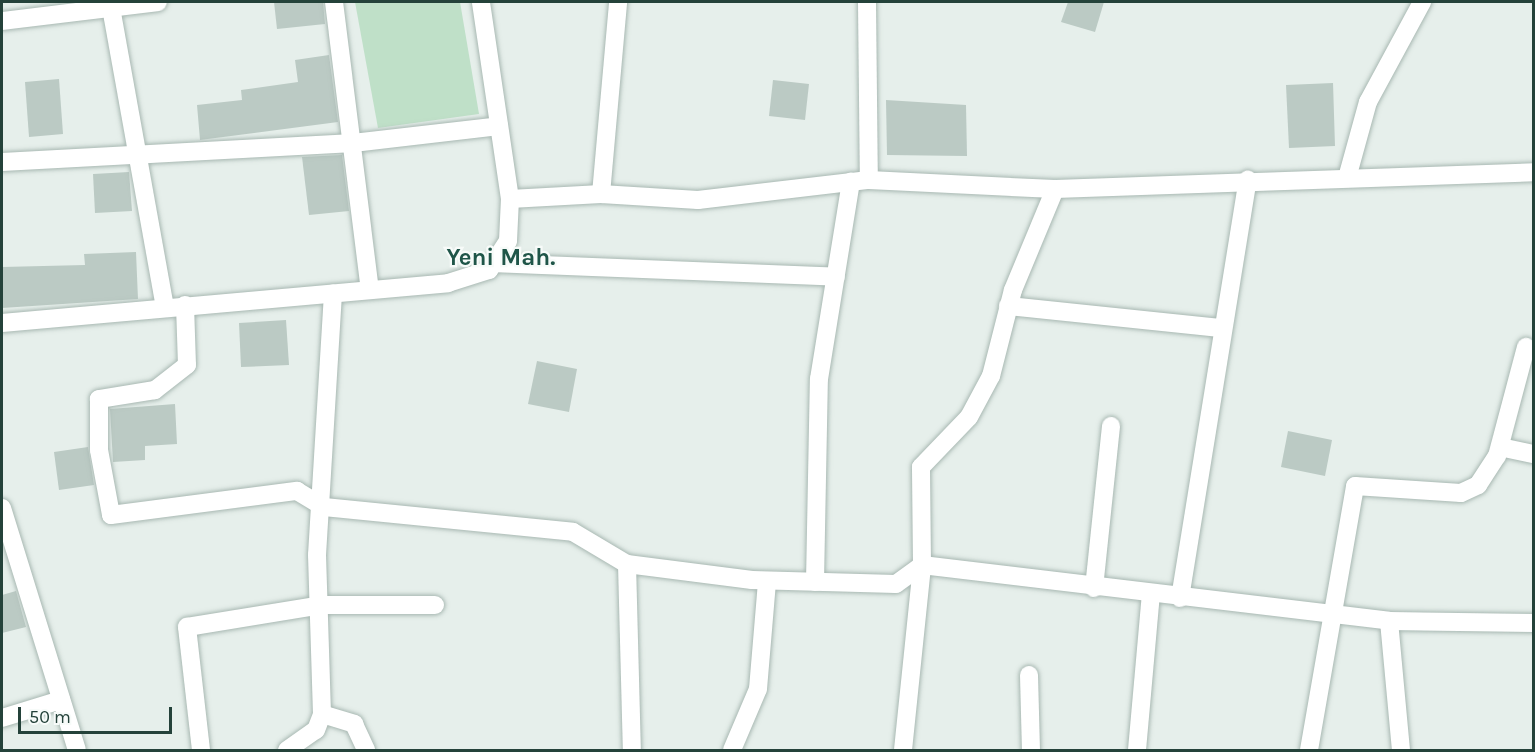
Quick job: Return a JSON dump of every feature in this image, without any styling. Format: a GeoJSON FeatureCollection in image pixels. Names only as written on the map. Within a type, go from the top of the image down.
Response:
{"type":"FeatureCollection","features":[{"type":"Feature","properties":{"kind":"street"},"geometry":{"type":"LineString","coordinates":[[2,21],[110,5],[158,2]]}},
{"type":"Feature","properties":{"kind":"street"},"geometry":{"type":"LineString","coordinates":[[334,2],[370,290]]}},
{"type":"Feature","properties":{"kind":"street"},"geometry":{"type":"LineString","coordinates":[[2,323],[448,283],[489,270],[508,241],[510,199],[481,2]]}},
{"type":"Feature","properties":{"kind":"street"},"geometry":{"type":"LineString","coordinates":[[601,194],[618,2]]}},
{"type":"Feature","properties":{"kind":"street"},"geometry":{"type":"LineString","coordinates":[[815,582],[819,379],[836,277],[860,181],[867,2]]}},
{"type":"Feature","properties":{"kind":"street"},"geometry":{"type":"LineString","coordinates":[[1347,178],[1368,102],[1422,2]]}},
{"type":"Feature","properties":{"kind":"street"},"geometry":{"type":"LineString","coordinates":[[110,5],[165,307]]}},
{"type":"Feature","properties":{"kind":"street"},"geometry":{"type":"LineString","coordinates":[[2,162],[138,157],[353,143],[499,126]]}},
{"type":"Feature","properties":{"kind":"street"},"geometry":{"type":"LineString","coordinates":[[510,199],[601,194],[698,200],[860,181],[1055,189],[1248,179],[1533,172]]}},
{"type":"Feature","properties":{"kind":"street"},"geometry":{"type":"LineString","coordinates":[[1180,598],[1221,328],[1248,179]]}},
{"type":"Feature","properties":{"kind":"street"},"geometry":{"type":"LineString","coordinates":[[903,750],[922,565],[921,467],[969,417],[990,376],[1008,306],[1055,189]]}},
{"type":"Feature","properties":{"kind":"street"},"geometry":{"type":"LineString","coordinates":[[494,263],[836,277]]}},
{"type":"Feature","properties":{"kind":"street"},"geometry":{"type":"LineString","coordinates":[[287,750],[316,730],[322,714],[321,605],[317,555],[324,507],[333,293]]}},
{"type":"Feature","properties":{"kind":"street"},"geometry":{"type":"LineString","coordinates":[[184,305],[187,365],[155,390],[99,399],[99,450],[111,515],[297,490],[324,507],[573,532],[627,564],[767,581],[896,584],[922,565],[1094,588],[1389,621],[1533,623]]}},
{"type":"Feature","properties":{"kind":"street"},"geometry":{"type":"LineString","coordinates":[[1008,306],[1221,328]]}},
{"type":"Feature","properties":{"kind":"street"},"geometry":{"type":"LineString","coordinates":[[1309,750],[1355,486],[1461,493],[1478,485],[1500,447],[1526,346]]}},
{"type":"Feature","properties":{"kind":"street"},"geometry":{"type":"LineString","coordinates":[[1094,588],[1112,426]]}},
{"type":"Feature","properties":{"kind":"street"},"geometry":{"type":"LineString","coordinates":[[1500,447],[1533,454]]}},
{"type":"Feature","properties":{"kind":"street"},"geometry":{"type":"LineString","coordinates":[[2,508],[77,750]]}},
{"type":"Feature","properties":{"kind":"street"},"geometry":{"type":"LineString","coordinates":[[627,564],[632,750]]}},
{"type":"Feature","properties":{"kind":"street"},"geometry":{"type":"LineString","coordinates":[[732,750],[758,689],[767,581]]}},
{"type":"Feature","properties":{"kind":"street"},"geometry":{"type":"LineString","coordinates":[[1137,750],[1151,594]]}},
{"type":"Feature","properties":{"kind":"street"},"geometry":{"type":"LineString","coordinates":[[201,750],[187,627],[321,605],[435,605]]}},
{"type":"Feature","properties":{"kind":"street"},"geometry":{"type":"LineString","coordinates":[[1389,621],[1401,750]]}},
{"type":"Feature","properties":{"kind":"street"},"geometry":{"type":"LineString","coordinates":[[1029,675],[1031,750]]}},
{"type":"Feature","properties":{"kind":"street"},"geometry":{"type":"LineString","coordinates":[[2,718],[61,700]]}},
{"type":"Feature","properties":{"kind":"street"},"geometry":{"type":"LineString","coordinates":[[322,714],[354,724],[366,750]]}},
{"type":"Feature","properties":{"kind":"green space"},"geometry":{"type":"Polygon","coordinates":[[[355,2],[460,2],[479,114],[378,128],[355,2]]]}},
{"type":"Feature","properties":{"kind":"building"},"geometry":{"type":"Polygon","coordinates":[[[274,2],[323,2],[325,24],[277,29],[274,2]]]}},
{"type":"Feature","properties":{"kind":"building"},"geometry":{"type":"Polygon","coordinates":[[[1068,2],[1104,2],[1095,32],[1061,22],[1068,2]]]}},
{"type":"Feature","properties":{"kind":"building"},"geometry":{"type":"Polygon","coordinates":[[[329,55],[338,122],[200,140],[197,105],[242,100],[241,90],[298,82],[295,60],[329,55]]]}},
{"type":"Feature","properties":{"kind":"building"},"geometry":{"type":"Polygon","coordinates":[[[59,79],[63,134],[29,137],[25,82],[59,79]]]}},
{"type":"Feature","properties":{"kind":"building"},"geometry":{"type":"Polygon","coordinates":[[[773,80],[809,84],[805,120],[769,116],[773,80]]]}},
{"type":"Feature","properties":{"kind":"building"},"geometry":{"type":"Polygon","coordinates":[[[1333,83],[1335,146],[1289,148],[1286,85],[1333,83]]]}},
{"type":"Feature","properties":{"kind":"building"},"geometry":{"type":"Polygon","coordinates":[[[886,100],[966,105],[967,156],[887,155],[886,100]]]}},
{"type":"Feature","properties":{"kind":"building"},"geometry":{"type":"Polygon","coordinates":[[[342,155],[349,211],[309,215],[302,157],[342,155]]]}},
{"type":"Feature","properties":{"kind":"building"},"geometry":{"type":"Polygon","coordinates":[[[129,172],[132,211],[95,213],[93,174],[129,172]]]}},
{"type":"Feature","properties":{"kind":"building"},"geometry":{"type":"Polygon","coordinates":[[[136,252],[138,299],[2,308],[2,267],[85,265],[84,254],[136,252]]]}},
{"type":"Feature","properties":{"kind":"building"},"geometry":{"type":"Polygon","coordinates":[[[286,320],[289,365],[241,367],[239,323],[286,320]]]}},
{"type":"Feature","properties":{"kind":"building"},"geometry":{"type":"Polygon","coordinates":[[[537,361],[577,369],[569,412],[528,404],[537,361]]]}},
{"type":"Feature","properties":{"kind":"building"},"geometry":{"type":"Polygon","coordinates":[[[175,404],[177,444],[145,446],[145,460],[113,462],[110,409],[175,404]]]}},
{"type":"Feature","properties":{"kind":"building"},"geometry":{"type":"Polygon","coordinates":[[[1288,431],[1332,440],[1325,476],[1281,467],[1288,431]]]}},
{"type":"Feature","properties":{"kind":"building"},"geometry":{"type":"Polygon","coordinates":[[[88,447],[94,485],[59,490],[54,452],[88,447]]]}},
{"type":"Feature","properties":{"kind":"building"},"geometry":{"type":"Polygon","coordinates":[[[16,591],[26,627],[2,633],[2,595],[16,591]]]}},
{"type":"Feature","properties":{"kind":"district","name":"Yeni Mah."},"geometry":{"type":"Point","coordinates":[501,258]}}]}
